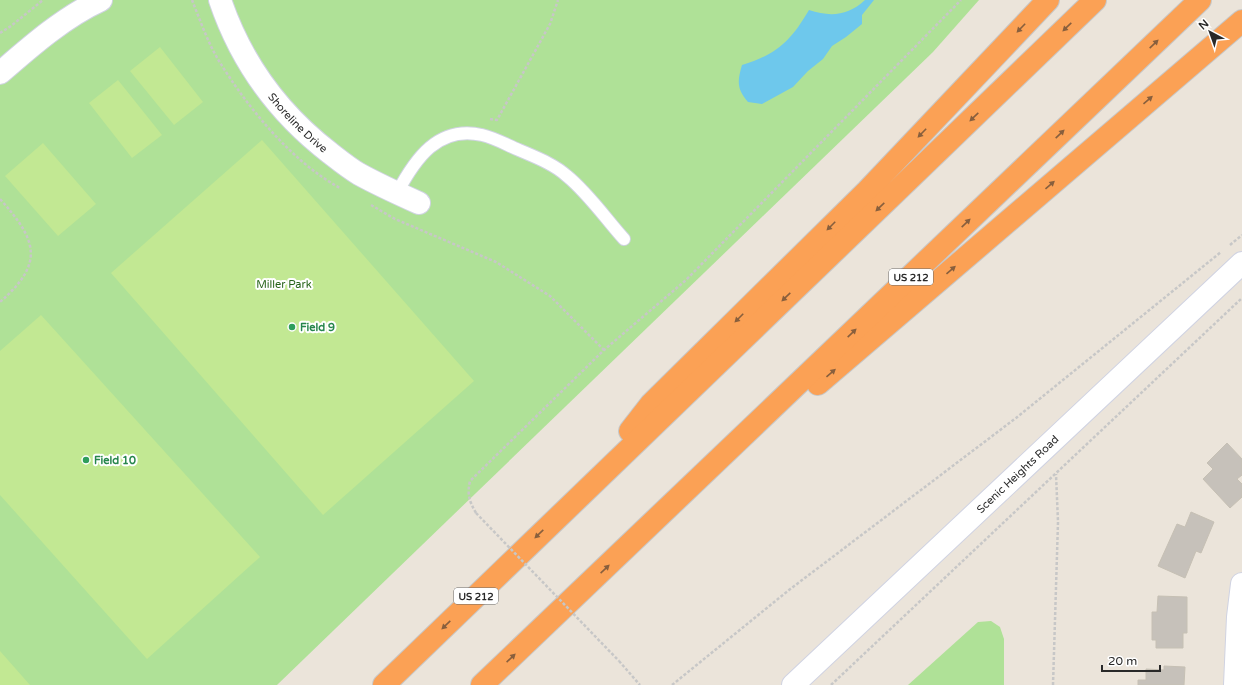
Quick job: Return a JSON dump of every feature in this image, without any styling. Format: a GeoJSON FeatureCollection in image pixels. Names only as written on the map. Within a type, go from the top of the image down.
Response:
{"type":"FeatureCollection","features":[{"type":"Feature","properties":{"kind":"highway"},"geometry":{"type":"LineString","coordinates":[[568,507],[651,404],[867,191],[1048,0]]}},
{"type":"Feature","properties":{"kind":"highway","name":"US 212"},"geometry":{"type":"LineString","coordinates":[[384,685],[1096,0]]}},
{"type":"Feature","properties":{"kind":"highway","name":"US 212"},"geometry":{"type":"LineString","coordinates":[[482,685],[1200,0]]}},
{"type":"Feature","properties":{"kind":"highway"},"geometry":{"type":"LineString","coordinates":[[621,553],[1242,21]]}},
{"type":"Feature","properties":{"kind":"street"},"geometry":{"type":"LineString","coordinates":[[0,72],[66,20],[101,0]]}},
{"type":"Feature","properties":{"kind":"street","name":"Shoreline Drive"},"geometry":{"type":"LineString","coordinates":[[220,0],[245,56],[264,88],[288,116],[310,138],[358,174],[419,203]]}},
{"type":"Feature","properties":{"kind":"street","name":"Scenic Heights Road"},"geometry":{"type":"LineString","coordinates":[[793,685],[1242,263]]}},
{"type":"Feature","properties":{"kind":"street"},"geometry":{"type":"LineString","coordinates":[[1235,685],[1238,617],[1242,584]]}},
{"type":"Feature","properties":{"kind":"lane"},"geometry":{"type":"LineString","coordinates":[[397,193],[419,157],[434,144],[449,136],[464,134],[482,135],[546,162],[568,176],[624,239]]}},
{"type":"Feature","properties":{"kind":"path"},"geometry":{"type":"LineString","coordinates":[[0,32],[11,26],[43,0]]}},
{"type":"Feature","properties":{"kind":"path"},"geometry":{"type":"LineString","coordinates":[[484,118],[497,120],[550,24],[558,0]]}},
{"type":"Feature","properties":{"kind":"path"},"geometry":{"type":"LineString","coordinates":[[640,685],[619,661],[476,513],[469,502],[468,491],[470,481],[604,350],[686,280],[961,0]]}},
{"type":"Feature","properties":{"kind":"path"},"geometry":{"type":"LineString","coordinates":[[0,199],[16,217],[26,233],[31,247],[31,262],[26,275],[14,290],[0,302]]}},
{"type":"Feature","properties":{"kind":"path"},"geometry":{"type":"LineString","coordinates":[[672,685],[789,590],[1016,418],[1242,235]]}},
{"type":"Feature","properties":{"kind":"path"},"geometry":{"type":"LineString","coordinates":[[832,685],[1242,298]]}},
{"type":"Feature","properties":{"kind":"path"},"geometry":{"type":"LineString","coordinates":[[1052,685],[1058,522],[1056,473]]}},
{"type":"Feature","properties":{"kind":"green space","name":"Miller Park"},"geometry":{"type":"Polygon","coordinates":[[[0,0],[979,0],[933,52],[277,685],[0,685],[0,0]]]}},
{"type":"Feature","properties":{"kind":"green space"},"geometry":{"type":"Polygon","coordinates":[[[160,47],[203,102],[174,125],[130,71],[160,47]]]}},
{"type":"Feature","properties":{"kind":"green space"},"geometry":{"type":"Polygon","coordinates":[[[118,80],[162,135],[132,158],[89,103],[118,80]]]}},
{"type":"Feature","properties":{"kind":"green space","name":"Field 9"},"geometry":{"type":"Polygon","coordinates":[[[262,140],[474,381],[323,515],[111,273],[262,140]]]}},
{"type":"Feature","properties":{"kind":"green space"},"geometry":{"type":"Polygon","coordinates":[[[43,143],[96,204],[58,236],[5,176],[43,143]]]}},
{"type":"Feature","properties":{"kind":"green space","name":"Field 10"},"geometry":{"type":"Polygon","coordinates":[[[41,315],[260,557],[147,659],[0,495],[0,351],[41,315]]]}},
{"type":"Feature","properties":{"kind":"green space"},"geometry":{"type":"Polygon","coordinates":[[[991,621],[1000,627],[1004,639],[1004,685],[908,685],[978,622],[991,621]]]}},
{"type":"Feature","properties":{"kind":"green space"},"geometry":{"type":"Polygon","coordinates":[[[0,651],[30,685],[0,685],[0,651]]]}},
{"type":"Feature","properties":{"kind":"water"},"geometry":{"type":"Polygon","coordinates":[[[865,0],[874,0],[862,15],[862,24],[832,46],[823,59],[808,71],[793,87],[762,104],[748,102],[739,85],[739,76],[742,65],[765,56],[782,45],[789,39],[809,10],[824,14],[838,14],[852,9],[865,0]]]}},
{"type":"Feature","properties":{"kind":"building"},"geometry":{"type":"Polygon","coordinates":[[[1227,443],[1242,459],[1242,475],[1237,479],[1242,484],[1242,497],[1230,508],[1203,479],[1213,469],[1207,463],[1227,443]]]}},
{"type":"Feature","properties":{"kind":"building"},"geometry":{"type":"Polygon","coordinates":[[[1191,512],[1214,522],[1201,553],[1196,551],[1185,578],[1158,566],[1177,524],[1185,527],[1191,512]]]}},
{"type":"Feature","properties":{"kind":"building"},"geometry":{"type":"Polygon","coordinates":[[[1158,596],[1187,597],[1187,633],[1183,633],[1183,648],[1156,648],[1156,640],[1152,640],[1152,612],[1157,612],[1158,596]]]}},
{"type":"Feature","properties":{"kind":"building"},"geometry":{"type":"Polygon","coordinates":[[[1164,666],[1185,667],[1184,685],[1138,685],[1138,680],[1146,680],[1146,669],[1164,670],[1164,666]]]}},
{"type":"Feature","properties":{"kind":"place","name":"Field 9"},"geometry":{"type":"Point","coordinates":[292,327]}},
{"type":"Feature","properties":{"kind":"place","name":"Field 10"},"geometry":{"type":"Point","coordinates":[86,460]}}]}
